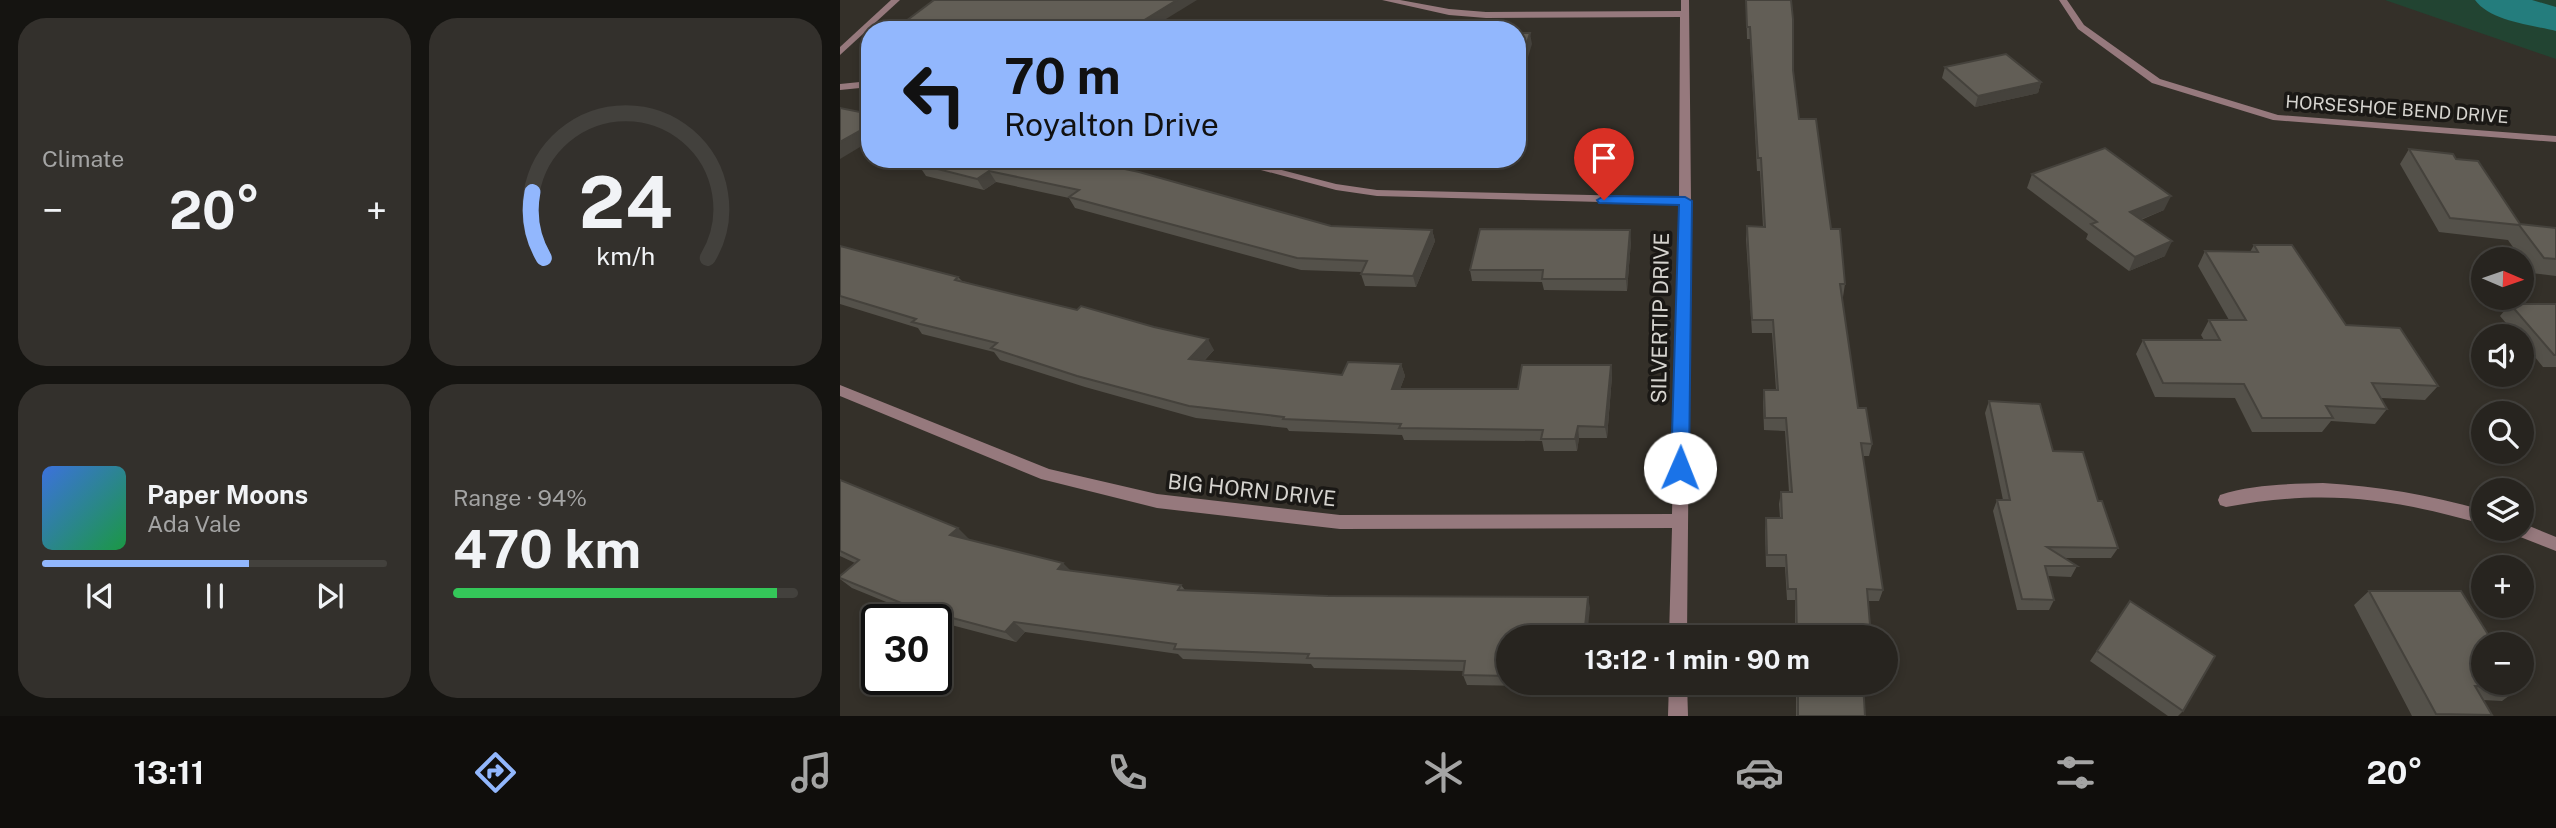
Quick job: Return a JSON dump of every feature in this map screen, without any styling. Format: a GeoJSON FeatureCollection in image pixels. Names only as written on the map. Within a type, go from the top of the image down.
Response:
{"type":"FeatureCollection","features":[{"type":"Feature","properties":{"kind":"street"},"geometry":{"type":"LineString","coordinates":[[873,21],[896,0]]}},
{"type":"Feature","properties":{"kind":"street"},"geometry":{"type":"LineString","coordinates":[[1386,0],[1448,12],[1486,15],[1685,7]]}},
{"type":"Feature","properties":{"kind":"street","name":"HORSESHOE BEND DRIVE"},"geometry":{"type":"LineString","coordinates":[[2063,0],[2081,27],[2156,81],[2277,118],[2556,139]]}},
{"type":"Feature","properties":{"kind":"street","name":"SILVERTIP DRIVE"},"geometry":{"type":"LineString","coordinates":[[1678,625],[1685,201],[1685,7]]}},
{"type":"Feature","properties":{"kind":"street"},"geometry":{"type":"LineString","coordinates":[[840,52],[861,32]]}},
{"type":"Feature","properties":{"kind":"street"},"geometry":{"type":"LineString","coordinates":[[840,87],[861,85]]}},
{"type":"Feature","properties":{"kind":"street"},"geometry":{"type":"LineString","coordinates":[[1261,168],[1336,187],[1377,193],[1685,201]]}},
{"type":"Feature","properties":{"kind":"street","name":"BIG HORN DRIVE"},"geometry":{"type":"LineString","coordinates":[[840,390],[1047,475],[1157,501],[1340,522],[1679,522]]}},
{"type":"Feature","properties":{"kind":"street"},"geometry":{"type":"LineString","coordinates":[[2226,500],[2256,493],[2322,488],[2393,495],[2471,514]]}},
{"type":"Feature","properties":{"kind":"street"},"geometry":{"type":"LineString","coordinates":[[2534,535],[2556,544]]}},
{"type":"Feature","properties":{"kind":"street"},"geometry":{"type":"LineString","coordinates":[[1678,695],[1678,716]]}},
{"type":"Feature","properties":{"kind":"green space"},"geometry":{"type":"Polygon","coordinates":[[[2385,0],[2556,0],[2556,59],[2385,0]]]}},
{"type":"Feature","properties":{"kind":"building"},"geometry":{"type":"Polygon","coordinates":[[[934,0],[1177,0],[1143,21],[906,21],[934,0]]]}},
{"type":"Feature","properties":{"kind":"building"},"geometry":{"type":"Polygon","coordinates":[[[1746,0],[1791,0],[1793,70],[1799,119],[1816,119],[1831,229],[1840,229],[1845,284],[1840,284],[1858,408],[1866,408],[1872,444],[1861,443],[1883,590],[1867,589],[1870,625],[1797,625],[1796,589],[1788,589],[1786,555],[1767,555],[1766,518],[1782,518],[1781,492],[1792,492],[1786,418],[1765,418],[1764,390],[1778,390],[1773,320],[1752,320],[1747,226],[1765,227],[1750,27],[1747,27],[1746,0]]]}},
{"type":"Feature","properties":{"kind":"building"},"geometry":{"type":"Polygon","coordinates":[[[2006,54],[2041,82],[1978,96],[1945,67],[2006,54]]]}},
{"type":"Feature","properties":{"kind":"building"},"geometry":{"type":"Polygon","coordinates":[[[840,108],[861,112],[861,130],[840,142],[840,108]]]}},
{"type":"Feature","properties":{"kind":"building"},"geometry":{"type":"Polygon","coordinates":[[[2105,148],[2171,196],[2130,212],[2172,241],[2135,257],[2091,224],[2097,222],[2032,174],[2105,148]]]}},
{"type":"Feature","properties":{"kind":"building"},"geometry":{"type":"Polygon","coordinates":[[[2409,149],[2453,154],[2456,159],[2478,161],[2520,224],[2556,228],[2556,259],[2544,258],[2519,225],[2450,218],[2409,149]]]}},
{"type":"Feature","properties":{"kind":"building"},"geometry":{"type":"Polygon","coordinates":[[[934,168],[1120,168],[1331,226],[1432,230],[1413,276],[1361,274],[1367,261],[1297,258],[1069,197],[1079,190],[989,171],[977,179],[934,168]]]}},
{"type":"Feature","properties":{"kind":"building"},"geometry":{"type":"Polygon","coordinates":[[[1480,229],[1630,230],[1626,279],[1542,279],[1543,270],[1470,270],[1480,229]]]}},
{"type":"Feature","properties":{"kind":"building"},"geometry":{"type":"Polygon","coordinates":[[[2254,245],[2292,245],[2346,325],[2400,328],[2438,386],[2372,383],[2387,409],[2326,406],[2333,418],[2262,418],[2244,384],[2163,383],[2143,340],[2220,340],[2209,320],[2246,320],[2205,251],[2258,252],[2254,245]]]}},
{"type":"Feature","properties":{"kind":"building"},"geometry":{"type":"Polygon","coordinates":[[[840,246],[958,277],[955,280],[1077,310],[1081,306],[1208,339],[1189,359],[1342,375],[1348,362],[1401,364],[1392,389],[1518,389],[1522,365],[1611,365],[1605,427],[1578,426],[1575,439],[1541,439],[1543,430],[1399,428],[1401,424],[1283,419],[1284,417],[1189,406],[1077,376],[991,348],[997,343],[912,322],[916,319],[840,296],[840,246]]]}},
{"type":"Feature","properties":{"kind":"building"},"geometry":{"type":"Polygon","coordinates":[[[2534,304],[2556,304],[2556,355],[2534,332],[2534,324],[2527,324],[2515,310],[2534,310],[2534,304]]]}},
{"type":"Feature","properties":{"kind":"building"},"geometry":{"type":"Polygon","coordinates":[[[1989,401],[2040,404],[2053,451],[2083,452],[2098,501],[2102,501],[2118,548],[2047,547],[2077,566],[2045,566],[2054,600],[2022,599],[1997,500],[2010,500],[1989,401]]]}},
{"type":"Feature","properties":{"kind":"building"},"geometry":{"type":"Polygon","coordinates":[[[840,480],[958,528],[950,535],[1063,563],[1058,569],[1181,585],[1178,590],[1328,596],[1588,597],[1585,625],[1496,625],[1496,676],[1463,675],[1465,661],[1307,658],[1309,654],[1174,649],[1176,644],[1014,622],[1005,632],[952,618],[952,604],[904,604],[840,578],[859,560],[840,551],[840,480]]]}},
{"type":"Feature","properties":{"kind":"building"},"geometry":{"type":"Polygon","coordinates":[[[2369,591],[2461,591],[2471,607],[2471,618],[2478,618],[2487,632],[2471,632],[2471,695],[2480,695],[2492,715],[2436,714],[2369,591]]]}},
{"type":"Feature","properties":{"kind":"building"},"geometry":{"type":"Polygon","coordinates":[[[2130,601],[2215,656],[2183,711],[2097,651],[2130,601]]]}},
{"type":"Feature","properties":{"kind":"building"},"geometry":{"type":"Polygon","coordinates":[[[1798,695],[1864,695],[1865,716],[1798,716],[1798,695]]]}},
{"type":"Feature","properties":{"kind":"waterway"},"geometry":{"type":"LineString","coordinates":[[2495,0],[2556,19]]}},
{"type":"Feature","properties":{"kind":"route"},"geometry":{"type":"LineString","coordinates":[[1604,200],[1685,201],[1680,468]]}}]}
